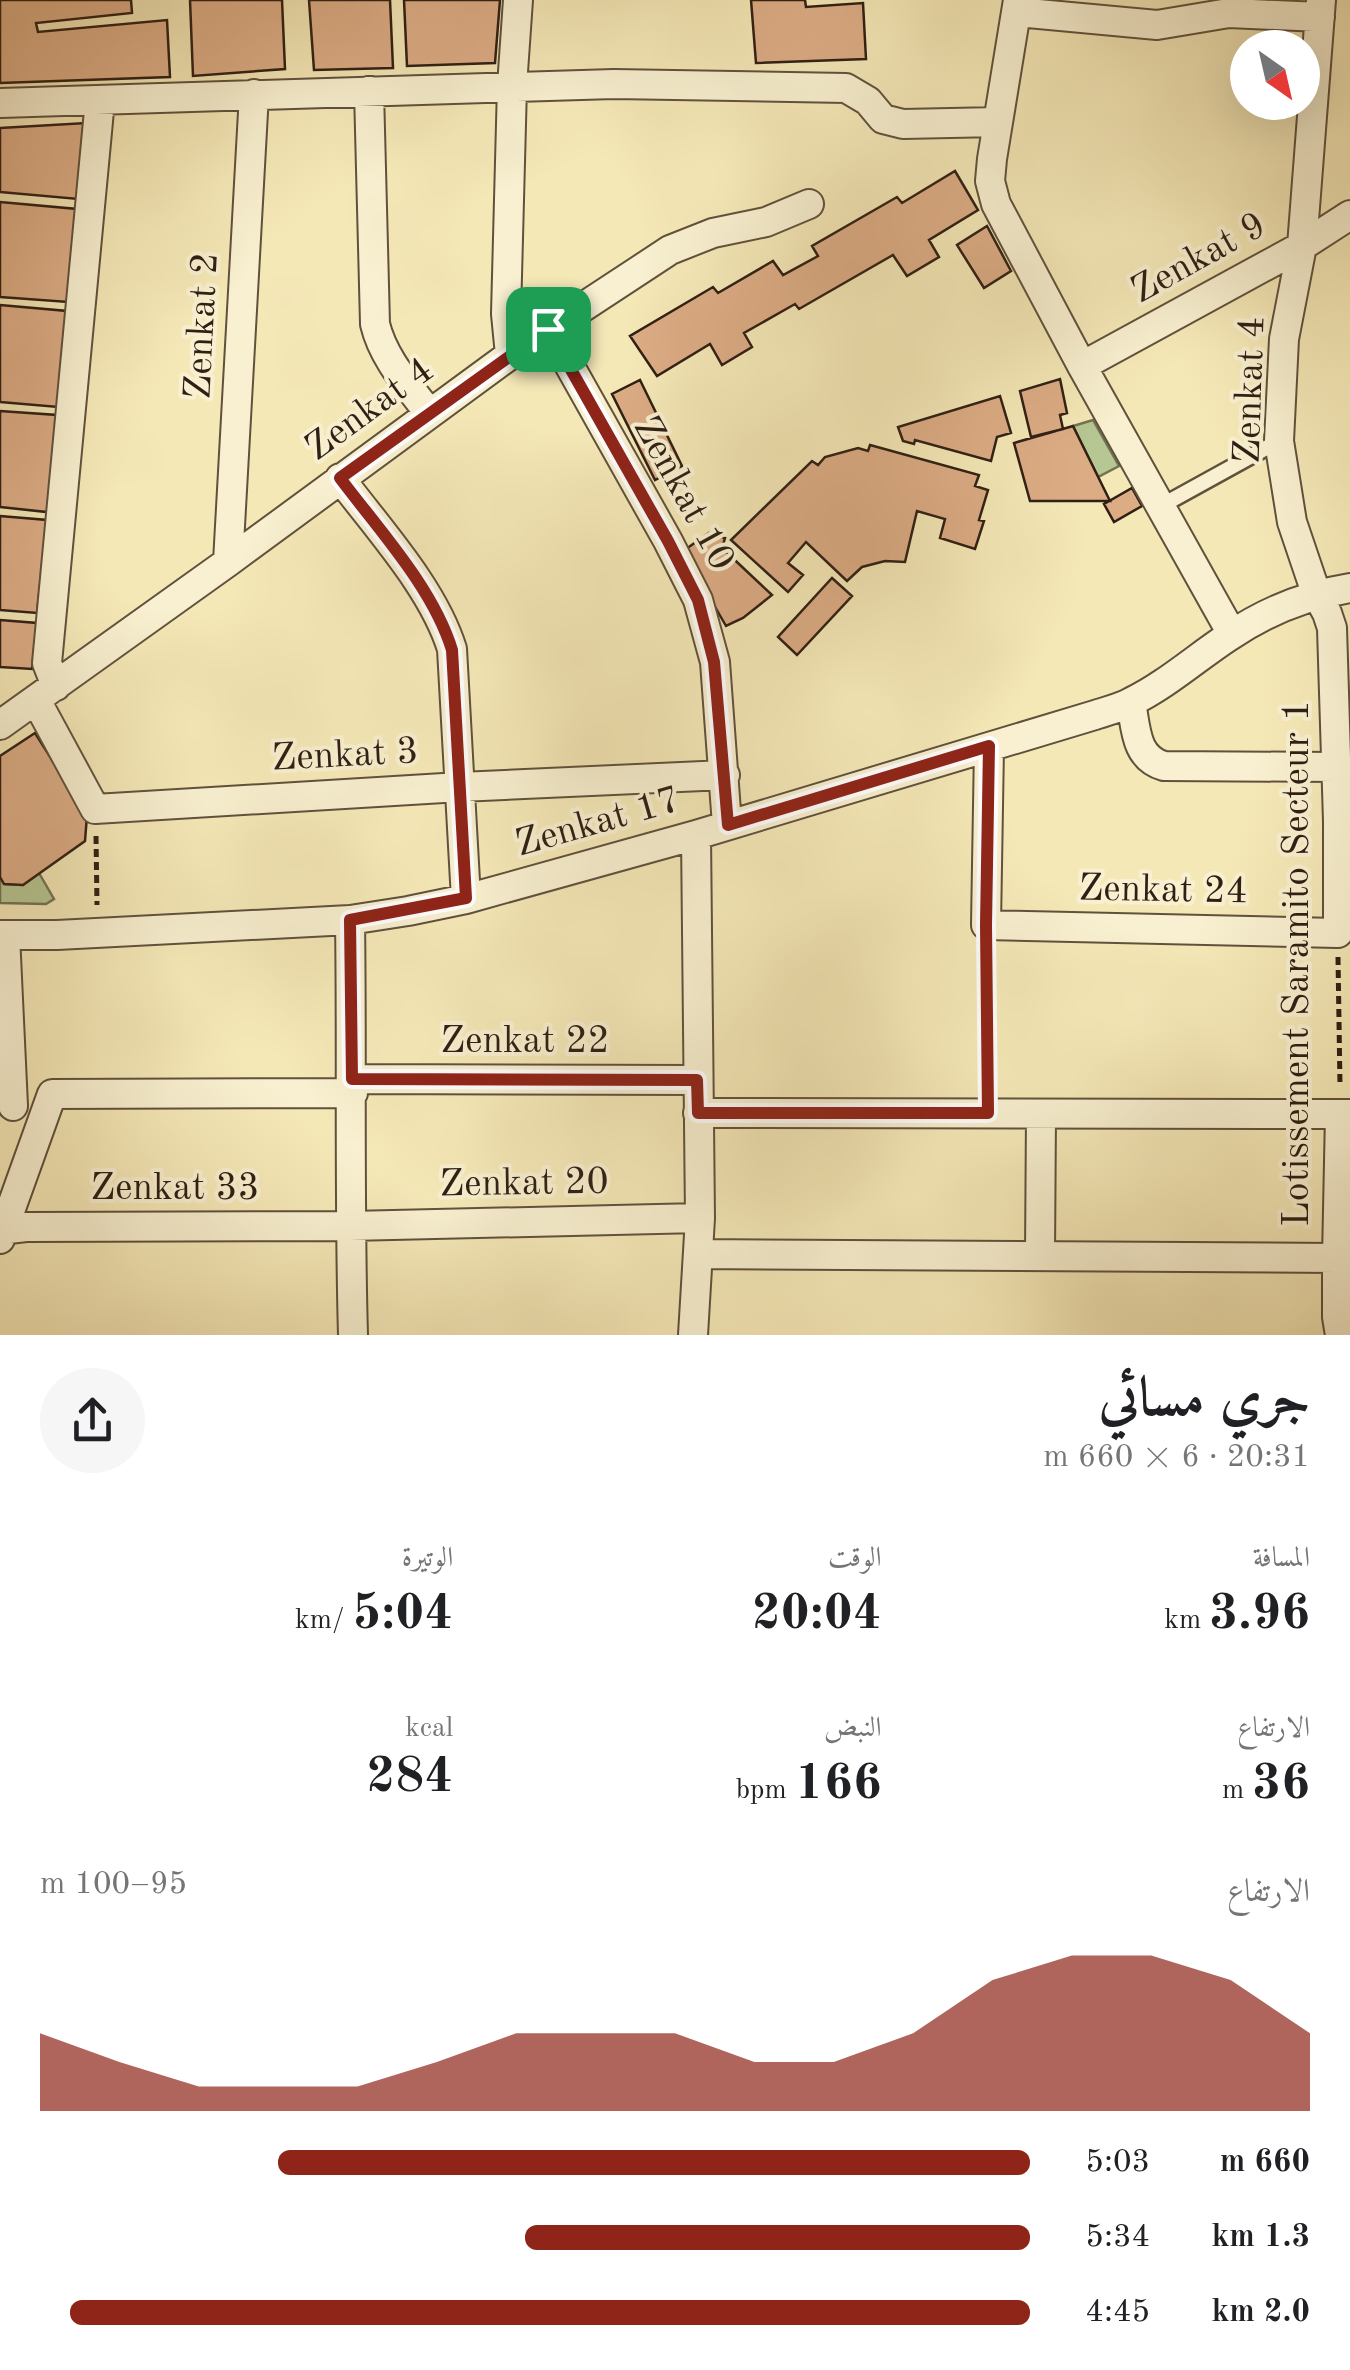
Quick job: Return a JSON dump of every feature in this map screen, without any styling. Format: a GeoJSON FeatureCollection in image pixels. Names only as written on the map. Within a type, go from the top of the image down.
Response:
{"type":"FeatureCollection","features":[{"type":"Feature","properties":{"kind":"street"},"geometry":{"type":"LineString","coordinates":[[510,354],[506,314],[518,0]]}},
{"type":"Feature","properties":{"kind":"street"},"geometry":{"type":"LineString","coordinates":[[1232,634],[996,204],[990,181],[998,122],[1017,6],[1157,25],[1229,12],[1320,9]]}},
{"type":"Feature","properties":{"kind":"street","name":"Zenkat 4"},"geometry":{"type":"LineString","coordinates":[[1316,594],[1292,522],[1279,441],[1284,338],[1302,246],[1320,9]]}},
{"type":"Feature","properties":{"kind":"street"},"geometry":{"type":"LineString","coordinates":[[0,103],[614,84],[846,88],[868,101],[883,118],[902,124],[998,122]]}},
{"type":"Feature","properties":{"kind":"street"},"geometry":{"type":"LineString","coordinates":[[369,90],[375,324],[386,354],[429,413]]}},
{"type":"Feature","properties":{"kind":"street","name":"Zenkat 2"},"geometry":{"type":"LineString","coordinates":[[228,562],[254,94]]}},
{"type":"Feature","properties":{"kind":"street"},"geometry":{"type":"LineString","coordinates":[[95,808],[46,693],[46,663],[100,100]]}},
{"type":"Feature","properties":{"kind":"street","name":"Zenkat 4"},"geometry":{"type":"LineString","coordinates":[[0,724],[510,354],[670,250],[713,232],[766,222],[809,204]]}},
{"type":"Feature","properties":{"kind":"street","name":"Zenkat 9"},"geometry":{"type":"LineString","coordinates":[[1082,366],[1302,246],[1350,214]]}},
{"type":"Feature","properties":{"kind":"street","name":"Zenkat 10"},"geometry":{"type":"LineString","coordinates":[[548,329],[698,600],[714,662],[728,825]]}},
{"type":"Feature","properties":{"kind":"street"},"geometry":{"type":"LineString","coordinates":[[340,478],[425,591],[444,624],[452,650],[466,898]]}},
{"type":"Feature","properties":{"kind":"street","name":"Zenkat 17"},"geometry":{"type":"LineString","coordinates":[[3,935],[350,920],[466,898],[696,835],[1131,702],[1267,614],[1316,594],[1350,588]]}},
{"type":"Feature","properties":{"kind":"street","name":"Lotissement Saramito Secteur 1"},"geometry":{"type":"LineString","coordinates":[[1316,594],[1332,628],[1343,727],[1336,767],[1344,822],[1338,933]]}},
{"type":"Feature","properties":{"kind":"street"},"geometry":{"type":"LineString","coordinates":[[1131,702],[1140,747],[1154,763],[1336,767]]}},
{"type":"Feature","properties":{"kind":"street"},"geometry":{"type":"LineString","coordinates":[[986,925],[989,746]]}},
{"type":"Feature","properties":{"kind":"street","name":"Zenkat 3"},"geometry":{"type":"LineString","coordinates":[[95,808],[725,775]]}},
{"type":"Feature","properties":{"kind":"street"},"geometry":{"type":"LineString","coordinates":[[692,1335],[700,1218],[696,835]]}},
{"type":"Feature","properties":{"kind":"street"},"geometry":{"type":"LineString","coordinates":[[350,920],[353,1335]]}},
{"type":"Feature","properties":{"kind":"street","name":"Zenkat 24"},"geometry":{"type":"LineString","coordinates":[[986,925],[1338,933]]}},
{"type":"Feature","properties":{"kind":"street"},"geometry":{"type":"LineString","coordinates":[[3,935],[6,1104]]}},
{"type":"Feature","properties":{"kind":"street","name":"Zenkat 22"},"geometry":{"type":"LineString","coordinates":[[6,1104],[353,1086],[697,1080]]}},
{"type":"Feature","properties":{"kind":"street"},"geometry":{"type":"LineString","coordinates":[[1,1233],[48,1104]]}},
{"type":"Feature","properties":{"kind":"street"},"geometry":{"type":"LineString","coordinates":[[698,1113],[1345,1114]]}},
{"type":"Feature","properties":{"kind":"street"},"geometry":{"type":"LineString","coordinates":[[1040,1255],[1041,1114]]}},
{"type":"Feature","properties":{"kind":"street","name":"Lotissement Saramito Secteur 1"},"geometry":{"type":"LineString","coordinates":[[1342,1323],[1337,1258],[1345,1114]]}},
{"type":"Feature","properties":{"kind":"street","name":"Zenkat 20"},"geometry":{"type":"LineString","coordinates":[[350,1226],[700,1218]]}},
{"type":"Feature","properties":{"kind":"street","name":"Zenkat 33"},"geometry":{"type":"LineString","coordinates":[[1,1233],[45,1227],[350,1226]]}},
{"type":"Feature","properties":{"kind":"street"},"geometry":{"type":"LineString","coordinates":[[698,1254],[1337,1258]]}},
{"type":"Feature","properties":{"kind":"lane"},"geometry":{"type":"LineString","coordinates":[[1161,506],[1279,441]]}},
{"type":"Feature","properties":{"kind":"path"},"geometry":{"type":"LineString","coordinates":[[95,808],[97,933]]}},
{"type":"Feature","properties":{"kind":"path"},"geometry":{"type":"LineString","coordinates":[[986,925],[988,1113]]}},
{"type":"Feature","properties":{"kind":"path","name":"Lotissement Saramito Secteur 1"},"geometry":{"type":"LineString","coordinates":[[1338,933],[1345,1114]]}},
{"type":"Feature","properties":{"kind":"green space"},"geometry":{"type":"Polygon","coordinates":[[[1093,420],[1119,466],[1098,477],[1073,426],[1093,420]]]}},
{"type":"Feature","properties":{"kind":"green space"},"geometry":{"type":"Polygon","coordinates":[[[39,873],[54,899],[46,904],[0,903],[0,877],[5,884],[23,885],[39,873]]]}},
{"type":"Feature","properties":{"kind":"building"},"geometry":{"type":"Polygon","coordinates":[[[0,0],[131,0],[132,13],[36,23],[38,32],[167,20],[170,77],[0,83],[0,0]]]}},
{"type":"Feature","properties":{"kind":"building"},"geometry":{"type":"Polygon","coordinates":[[[190,0],[282,0],[285,69],[193,76],[190,0]]]}},
{"type":"Feature","properties":{"kind":"building"},"geometry":{"type":"Polygon","coordinates":[[[309,0],[390,0],[393,68],[314,70],[309,0]]]}},
{"type":"Feature","properties":{"kind":"building"},"geometry":{"type":"Polygon","coordinates":[[[404,0],[500,0],[495,63],[407,66],[404,0]]]}},
{"type":"Feature","properties":{"kind":"building"},"geometry":{"type":"Polygon","coordinates":[[[751,0],[805,0],[806,7],[863,3],[866,59],[756,63],[751,0]]]}},
{"type":"Feature","properties":{"kind":"building"},"geometry":{"type":"Polygon","coordinates":[[[86,123],[78,199],[0,192],[0,128],[86,123]]]}},
{"type":"Feature","properties":{"kind":"building"},"geometry":{"type":"Polygon","coordinates":[[[955,171],[978,210],[929,240],[939,257],[907,276],[893,255],[799,309],[795,304],[744,333],[752,347],[722,365],[710,344],[657,376],[630,336],[713,287],[718,293],[773,261],[783,275],[818,256],[812,246],[897,197],[902,203],[955,171]]]}},
{"type":"Feature","properties":{"kind":"building"},"geometry":{"type":"Polygon","coordinates":[[[0,202],[77,209],[68,302],[0,297],[0,202]]]}},
{"type":"Feature","properties":{"kind":"building"},"geometry":{"type":"Polygon","coordinates":[[[987,226],[1011,271],[984,288],[957,245],[987,226]]]}},
{"type":"Feature","properties":{"kind":"building"},"geometry":{"type":"Polygon","coordinates":[[[0,305],[67,311],[58,407],[0,402],[0,305]]]}},
{"type":"Feature","properties":{"kind":"building"},"geometry":{"type":"Polygon","coordinates":[[[1060,379],[1067,413],[1060,415],[1063,429],[1031,437],[1020,391],[1060,379]]]}},
{"type":"Feature","properties":{"kind":"building"},"geometry":{"type":"Polygon","coordinates":[[[640,380],[682,466],[655,480],[612,394],[640,380]]]}},
{"type":"Feature","properties":{"kind":"building"},"geometry":{"type":"Polygon","coordinates":[[[1000,396],[1011,433],[997,437],[991,461],[915,440],[914,444],[903,441],[898,427],[1000,396]]]}},
{"type":"Feature","properties":{"kind":"building"},"geometry":{"type":"Polygon","coordinates":[[[0,411],[57,415],[47,512],[0,507],[0,411]]]}},
{"type":"Feature","properties":{"kind":"building"},"geometry":{"type":"Polygon","coordinates":[[[1073,426],[1110,501],[1030,501],[1014,443],[1073,426]]]}},
{"type":"Feature","properties":{"kind":"building"},"geometry":{"type":"Polygon","coordinates":[[[870,445],[979,475],[975,486],[988,490],[975,549],[940,538],[945,519],[917,511],[905,562],[885,561],[862,567],[847,581],[806,542],[788,563],[803,575],[788,592],[731,540],[812,461],[818,465],[825,457],[858,448],[868,451],[870,445]]]}},
{"type":"Feature","properties":{"kind":"building"},"geometry":{"type":"Polygon","coordinates":[[[1132,488],[1142,506],[1114,522],[1104,504],[1132,488]]]}},
{"type":"Feature","properties":{"kind":"building"},"geometry":{"type":"Polygon","coordinates":[[[0,516],[47,520],[37,613],[0,610],[0,516]]]}},
{"type":"Feature","properties":{"kind":"building"},"geometry":{"type":"Polygon","coordinates":[[[709,533],[725,538],[722,548],[772,595],[726,626],[683,551],[709,533]]]}},
{"type":"Feature","properties":{"kind":"building"},"geometry":{"type":"Polygon","coordinates":[[[832,578],[852,596],[797,655],[778,637],[832,578]]]}},
{"type":"Feature","properties":{"kind":"building"},"geometry":{"type":"Polygon","coordinates":[[[0,620],[37,623],[32,669],[0,667],[0,620]]]}},
{"type":"Feature","properties":{"kind":"building"},"geometry":{"type":"Polygon","coordinates":[[[35,733],[87,815],[85,841],[23,885],[4,884],[0,877],[0,756],[35,733]]]}},
{"type":"Feature","properties":{"kind":"route"},"geometry":{"type":"LineString","coordinates":[[548,329],[698,600],[714,662],[728,825],[989,746],[988,1113],[698,1113],[697,1080],[352,1079],[350,920],[466,898],[452,650],[444,624],[425,591],[340,478],[548,329]]}}]}
